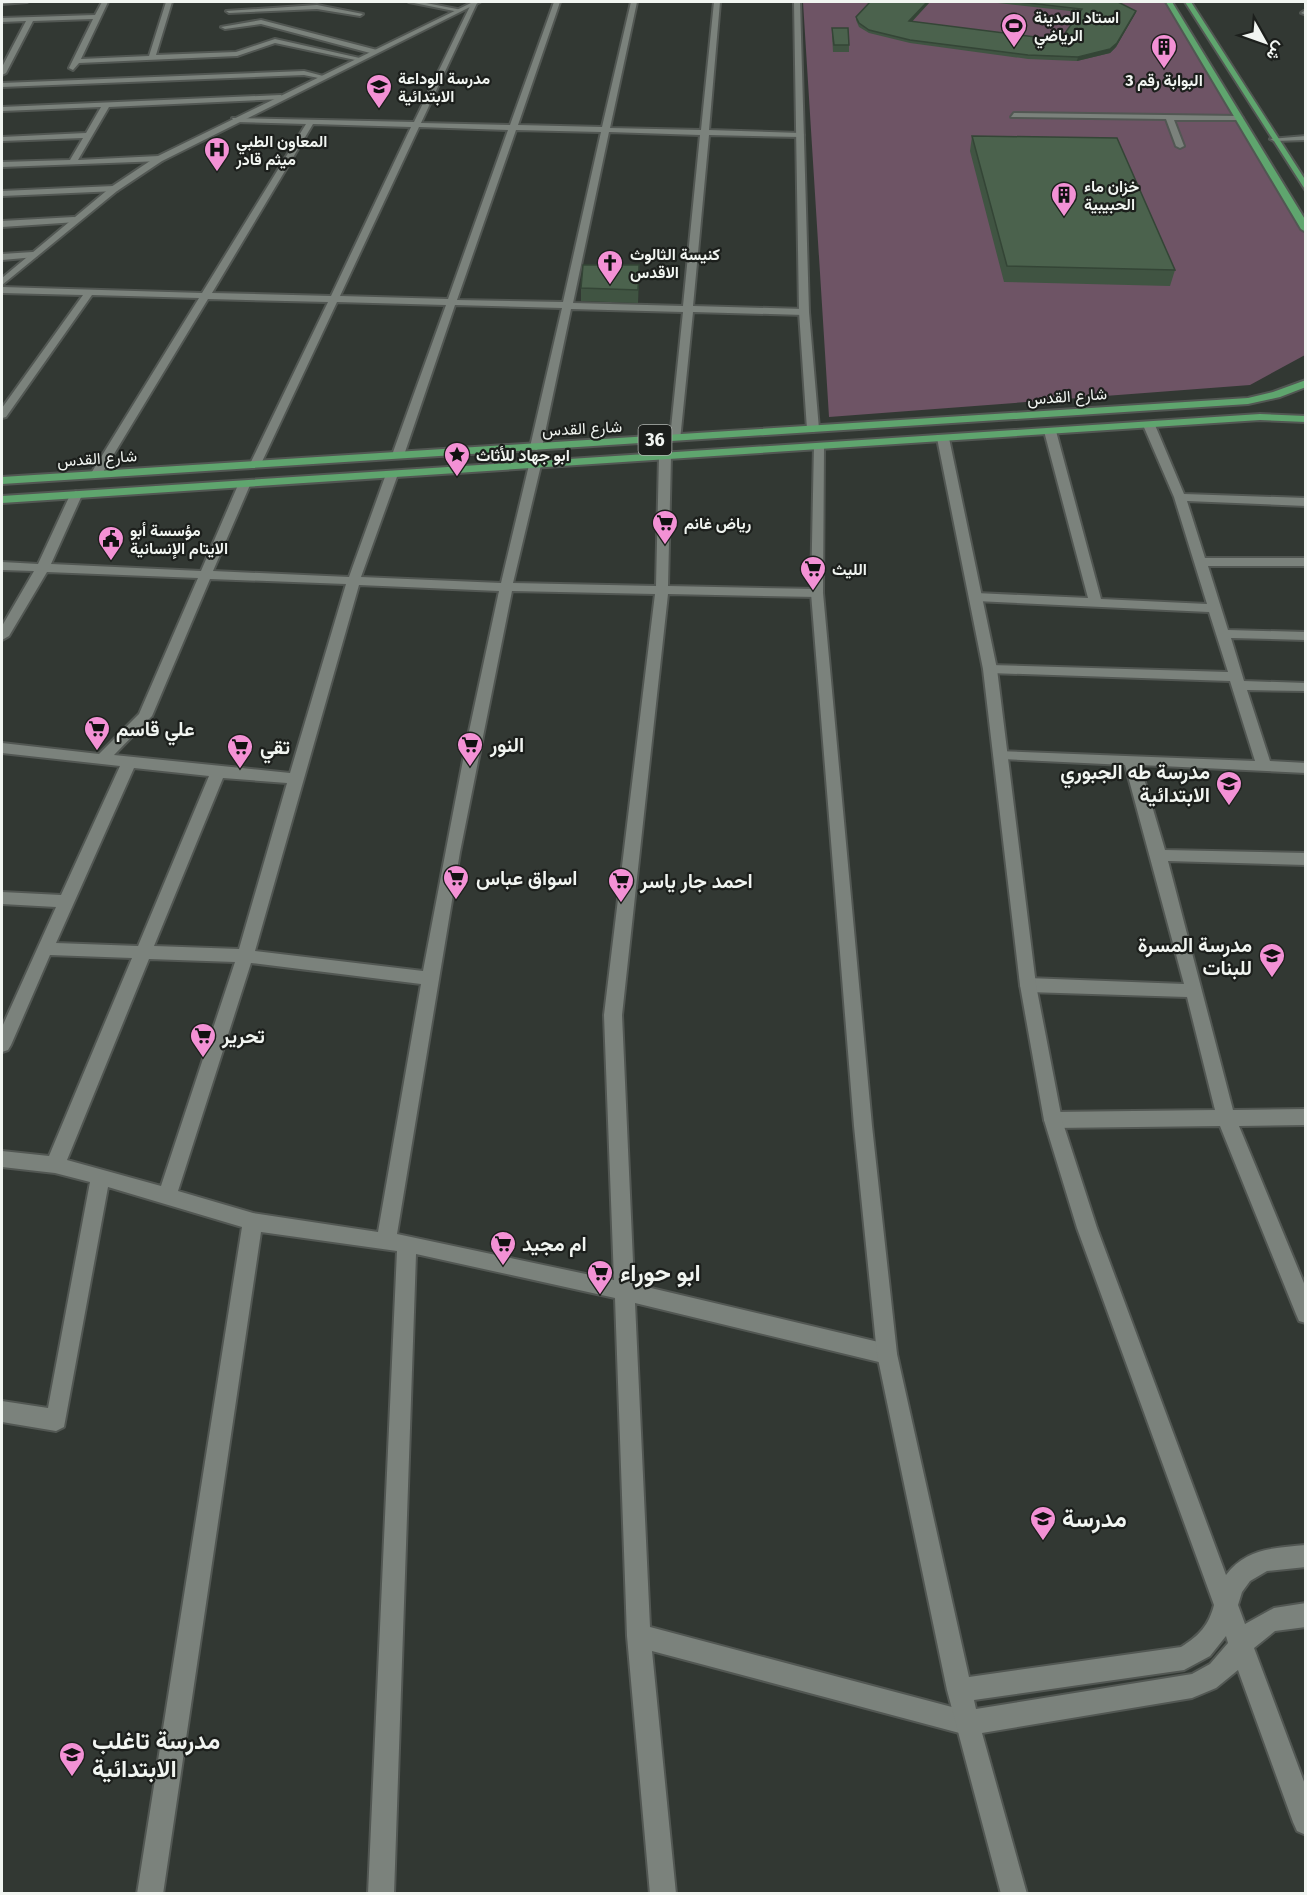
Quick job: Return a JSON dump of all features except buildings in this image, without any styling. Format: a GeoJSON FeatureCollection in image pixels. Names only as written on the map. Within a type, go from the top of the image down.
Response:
{"type":"FeatureCollection","features":[{"type":"Feature","properties":{"kind":"main road"},"geometry":{"type":"LineString","coordinates":[[1168,2],[1305,229]]}},
{"type":"Feature","properties":{"kind":"main road"},"geometry":{"type":"LineString","coordinates":[[1188,2],[1305,189]]}},
{"type":"Feature","properties":{"kind":"main road"},"geometry":{"type":"LineString","coordinates":[[1265,163],[1290,164]]}},
{"type":"Feature","properties":{"kind":"main road","name":"شارع القدس"},"geometry":{"type":"LineString","coordinates":[[2,500],[665,456],[815,438],[1248,400],[1282,393],[1305,383]]}},
{"type":"Feature","properties":{"kind":"main road","name":"شارع القدس"},"geometry":{"type":"LineString","coordinates":[[2,481],[676,438],[943,438],[1260,417],[1305,419]]}},
{"type":"Feature","properties":{"kind":"main road"},"geometry":{"type":"LineString","coordinates":[[604,443],[601,447],[602,453],[612,460]]}},
{"type":"Feature","properties":{"kind":"main road"},"geometry":{"type":"LineString","coordinates":[[577,462],[594,452],[583,444]]}},
{"type":"Feature","properties":{"kind":"main road"},"geometry":{"type":"LineString","coordinates":[[165,489],[170,471]]}},
{"type":"Feature","properties":{"kind":"street"},"geometry":{"type":"LineString","coordinates":[[2,2],[24,2]]}},
{"type":"Feature","properties":{"kind":"street"},"geometry":{"type":"LineString","coordinates":[[62,95],[105,2]]}},
{"type":"Feature","properties":{"kind":"street"},"geometry":{"type":"LineString","coordinates":[[152,58],[169,2]]}},
{"type":"Feature","properties":{"kind":"street"},"geometry":{"type":"LineString","coordinates":[[222,37],[232,2]]}},
{"type":"Feature","properties":{"kind":"street"},"geometry":{"type":"LineString","coordinates":[[412,2],[459,10]]}},
{"type":"Feature","properties":{"kind":"street"},"geometry":{"type":"LineString","coordinates":[[2,282],[74,220],[114,189],[159,159],[476,2]]}},
{"type":"Feature","properties":{"kind":"street"},"geometry":{"type":"LineString","coordinates":[[256,464],[476,2]]}},
{"type":"Feature","properties":{"kind":"street"},"geometry":{"type":"LineString","coordinates":[[398,455],[557,2]]}},
{"type":"Feature","properties":{"kind":"street"},"geometry":{"type":"LineString","coordinates":[[536,447],[634,2]]}},
{"type":"Feature","properties":{"kind":"street"},"geometry":{"type":"LineString","coordinates":[[676,438],[717,2]]}},
{"type":"Feature","properties":{"kind":"street"},"geometry":{"type":"LineString","coordinates":[[797,2],[804,312],[815,438],[817,593],[863,1126],[887,1354],[967,1723],[1014,1893]]}},
{"type":"Feature","properties":{"kind":"street"},"geometry":{"type":"LineString","coordinates":[[229,10],[322,7],[360,14]]}},
{"type":"Feature","properties":{"kind":"street"},"geometry":{"type":"LineString","coordinates":[[275,10],[298,16]]}},
{"type":"Feature","properties":{"kind":"street"},"geometry":{"type":"LineString","coordinates":[[2,20],[97,17]]}},
{"type":"Feature","properties":{"kind":"street"},"geometry":{"type":"LineString","coordinates":[[2,74],[31,19]]}},
{"type":"Feature","properties":{"kind":"street"},"geometry":{"type":"LineString","coordinates":[[225,27],[261,22],[374,52]]}},
{"type":"Feature","properties":{"kind":"street"},"geometry":{"type":"LineString","coordinates":[[76,61],[217,56],[243,53],[275,41],[360,59]]}},
{"type":"Feature","properties":{"kind":"street"},"geometry":{"type":"LineString","coordinates":[[213,77],[220,46]]}},
{"type":"Feature","properties":{"kind":"street"},"geometry":{"type":"LineString","coordinates":[[2,109],[62,95],[213,77],[304,73],[323,77]]}},
{"type":"Feature","properties":{"kind":"street"},"geometry":{"type":"LineString","coordinates":[[2,85],[106,105],[281,97]]}},
{"type":"Feature","properties":{"kind":"street"},"geometry":{"type":"LineString","coordinates":[[72,163],[106,105]]}},
{"type":"Feature","properties":{"kind":"street"},"geometry":{"type":"LineString","coordinates":[[1014,115],[1073,112],[1239,118]]}},
{"type":"Feature","properties":{"kind":"street"},"geometry":{"type":"LineString","coordinates":[[1169,117],[1180,146]]}},
{"type":"Feature","properties":{"kind":"street"},"geometry":{"type":"LineString","coordinates":[[235,120],[800,135]]}},
{"type":"Feature","properties":{"kind":"street"},"geometry":{"type":"LineString","coordinates":[[96,475],[311,122]]}},
{"type":"Feature","properties":{"kind":"street"},"geometry":{"type":"LineString","coordinates":[[2,139],[88,135]]}},
{"type":"Feature","properties":{"kind":"street"},"geometry":{"type":"LineString","coordinates":[[1274,139],[1305,138]]}},
{"type":"Feature","properties":{"kind":"street"},"geometry":{"type":"LineString","coordinates":[[2,165],[159,159]]}},
{"type":"Feature","properties":{"kind":"street"},"geometry":{"type":"LineString","coordinates":[[2,194],[114,189]]}},
{"type":"Feature","properties":{"kind":"street"},"geometry":{"type":"LineString","coordinates":[[2,224],[74,220]]}},
{"type":"Feature","properties":{"kind":"street"},"geometry":{"type":"LineString","coordinates":[[2,257],[33,255]]}},
{"type":"Feature","properties":{"kind":"street"},"geometry":{"type":"LineString","coordinates":[[2,290],[804,312]]}},
{"type":"Feature","properties":{"kind":"street"},"geometry":{"type":"LineString","coordinates":[[2,415],[90,292]]}},
{"type":"Feature","properties":{"kind":"street"},"geometry":{"type":"LineString","coordinates":[[1149,425],[1180,497],[1264,767]]}},
{"type":"Feature","properties":{"kind":"street"},"geometry":{"type":"LineString","coordinates":[[1050,431],[1096,603]]}},
{"type":"Feature","properties":{"kind":"street"},"geometry":{"type":"LineString","coordinates":[[943,438],[990,669],[1028,985],[1053,1120],[1087,1228],[1305,1822]]}},
{"type":"Feature","properties":{"kind":"street"},"geometry":{"type":"LineString","coordinates":[[663,1893],[639,1636],[613,1015],[662,590],[665,456]]}},
{"type":"Feature","properties":{"kind":"street"},"geometry":{"type":"LineString","coordinates":[[381,1893],[397,1243],[431,979],[504,587],[535,465]]}},
{"type":"Feature","properties":{"kind":"street"},"geometry":{"type":"LineString","coordinates":[[167,1195],[244,956],[353,582],[392,474]]}},
{"type":"Feature","properties":{"kind":"street"},"geometry":{"type":"LineString","coordinates":[[104,757],[146,716],[244,485]]}},
{"type":"Feature","properties":{"kind":"street"},"geometry":{"type":"LineString","coordinates":[[2,636],[43,567],[76,495]]}},
{"type":"Feature","properties":{"kind":"street"},"geometry":{"type":"LineString","coordinates":[[1180,497],[1305,501]]}},
{"type":"Feature","properties":{"kind":"street"},"geometry":{"type":"LineString","coordinates":[[1200,562],[1305,562]]}},
{"type":"Feature","properties":{"kind":"street"},"geometry":{"type":"LineString","coordinates":[[2,566],[353,582],[817,593]]}},
{"type":"Feature","properties":{"kind":"street"},"geometry":{"type":"LineString","coordinates":[[976,597],[1214,608]]}},
{"type":"Feature","properties":{"kind":"street"},"geometry":{"type":"LineString","coordinates":[[1224,634],[1305,636]]}},
{"type":"Feature","properties":{"kind":"street"},"geometry":{"type":"LineString","coordinates":[[990,669],[1239,681],[1305,687]]}},
{"type":"Feature","properties":{"kind":"street"},"geometry":{"type":"LineString","coordinates":[[2,748],[104,757],[217,774],[297,779]]}},
{"type":"Feature","properties":{"kind":"street"},"geometry":{"type":"LineString","coordinates":[[1002,754],[1132,762],[1305,768]]}},
{"type":"Feature","properties":{"kind":"street"},"geometry":{"type":"LineString","coordinates":[[2,1045],[129,762]]}},
{"type":"Feature","properties":{"kind":"street"},"geometry":{"type":"LineString","coordinates":[[1132,762],[1159,855],[1226,1117],[1305,1314]]}},
{"type":"Feature","properties":{"kind":"street"},"geometry":{"type":"LineString","coordinates":[[55,1165],[217,774]]}},
{"type":"Feature","properties":{"kind":"street"},"geometry":{"type":"LineString","coordinates":[[1159,855],[1305,859]]}},
{"type":"Feature","properties":{"kind":"street"},"geometry":{"type":"LineString","coordinates":[[2,898],[65,901]]}},
{"type":"Feature","properties":{"kind":"street"},"geometry":{"type":"LineString","coordinates":[[46,949],[244,956],[431,979]]}},
{"type":"Feature","properties":{"kind":"street"},"geometry":{"type":"LineString","coordinates":[[1028,985],[1193,991]]}},
{"type":"Feature","properties":{"kind":"street"},"geometry":{"type":"LineString","coordinates":[[1053,1120],[1305,1117]]}},
{"type":"Feature","properties":{"kind":"street"},"geometry":{"type":"LineString","coordinates":[[2,1159],[55,1165],[100,1176],[253,1222],[397,1243],[624,1291],[887,1354]]}},
{"type":"Feature","properties":{"kind":"street"},"geometry":{"type":"LineString","coordinates":[[2,1412],[56,1420],[100,1176]]}},
{"type":"Feature","properties":{"kind":"street"},"geometry":{"type":"LineString","coordinates":[[150,1893],[253,1222]]}},
{"type":"Feature","properties":{"kind":"street"},"geometry":{"type":"LineString","coordinates":[[960,1690],[1184,1658],[1197,1652],[1217,1633],[1236,1578],[1254,1564],[1266,1560],[1305,1556]]}},
{"type":"Feature","properties":{"kind":"street"},"geometry":{"type":"LineString","coordinates":[[639,1636],[967,1723],[1192,1686],[1208,1681],[1221,1672],[1250,1634],[1264,1624],[1279,1618],[1305,1615]]}},
{"type":"Feature","properties":{"kind":"shaded area"},"geometry":{"type":"Polygon","coordinates":[[[803,2],[1165,2],[1187,30],[1305,229],[1305,355],[1250,385],[829,417],[803,2]]]}},
{"type":"Feature","properties":{"kind":"place","name":"استاد المدينة الرياضي"},"geometry":{"type":"Point","coordinates":[1014,49]}},
{"type":"Feature","properties":{"kind":"place","name":"البوابة رقم 3"},"geometry":{"type":"Point","coordinates":[1164,70]}},
{"type":"Feature","properties":{"kind":"place","name":"مدرسة الوداعة الابتدائية"},"geometry":{"type":"Point","coordinates":[379,110]}},
{"type":"Feature","properties":{"kind":"place","name":"المعاون الطبي ميثم قادر"},"geometry":{"type":"Point","coordinates":[217,173]}},
{"type":"Feature","properties":{"kind":"place","name":"خزان ماء الحبيبية"},"geometry":{"type":"Point","coordinates":[1064,218]}},
{"type":"Feature","properties":{"kind":"place","name":"كنيسة الثالوث الاقدس"},"geometry":{"type":"Point","coordinates":[610,286]}},
{"type":"Feature","properties":{"kind":"place","name":"ابو جهاد للأثاث"},"geometry":{"type":"Point","coordinates":[457,478]}},
{"type":"Feature","properties":{"kind":"place","name":"رياض غانم"},"geometry":{"type":"Point","coordinates":[665,546]}},
{"type":"Feature","properties":{"kind":"place","name":"مؤسسة أبو الايتام الإنسانية"},"geometry":{"type":"Point","coordinates":[111,562]}},
{"type":"Feature","properties":{"kind":"place","name":"الليث"},"geometry":{"type":"Point","coordinates":[813,592]}},
{"type":"Feature","properties":{"kind":"place","name":"علي قاسم"},"geometry":{"type":"Point","coordinates":[97,752]}},
{"type":"Feature","properties":{"kind":"place","name":"النور"},"geometry":{"type":"Point","coordinates":[470,768]}},
{"type":"Feature","properties":{"kind":"place","name":"تقي"},"geometry":{"type":"Point","coordinates":[240,770]}},
{"type":"Feature","properties":{"kind":"place","name":"مدرسة طه الجبوري الابتدائية"},"geometry":{"type":"Point","coordinates":[1229,807]}},
{"type":"Feature","properties":{"kind":"place","name":"اسواق عباس"},"geometry":{"type":"Point","coordinates":[456,901]}},
{"type":"Feature","properties":{"kind":"place","name":"احمد جار ياسر"},"geometry":{"type":"Point","coordinates":[621,904]}},
{"type":"Feature","properties":{"kind":"place","name":"مدرسة المسرة للبنات"},"geometry":{"type":"Point","coordinates":[1272,979]}},
{"type":"Feature","properties":{"kind":"place","name":"تحرير"},"geometry":{"type":"Point","coordinates":[203,1059]}},
{"type":"Feature","properties":{"kind":"place","name":"ام مجيد"},"geometry":{"type":"Point","coordinates":[503,1267]}},
{"type":"Feature","properties":{"kind":"place","name":"ابو حوراء"},"geometry":{"type":"Point","coordinates":[600,1296]}},
{"type":"Feature","properties":{"kind":"place","name":"مدرسة"},"geometry":{"type":"Point","coordinates":[1043,1542]}},
{"type":"Feature","properties":{"kind":"place","name":"مدرسة تاغلب الابتدائية"},"geometry":{"type":"Point","coordinates":[72,1778]}}]}
